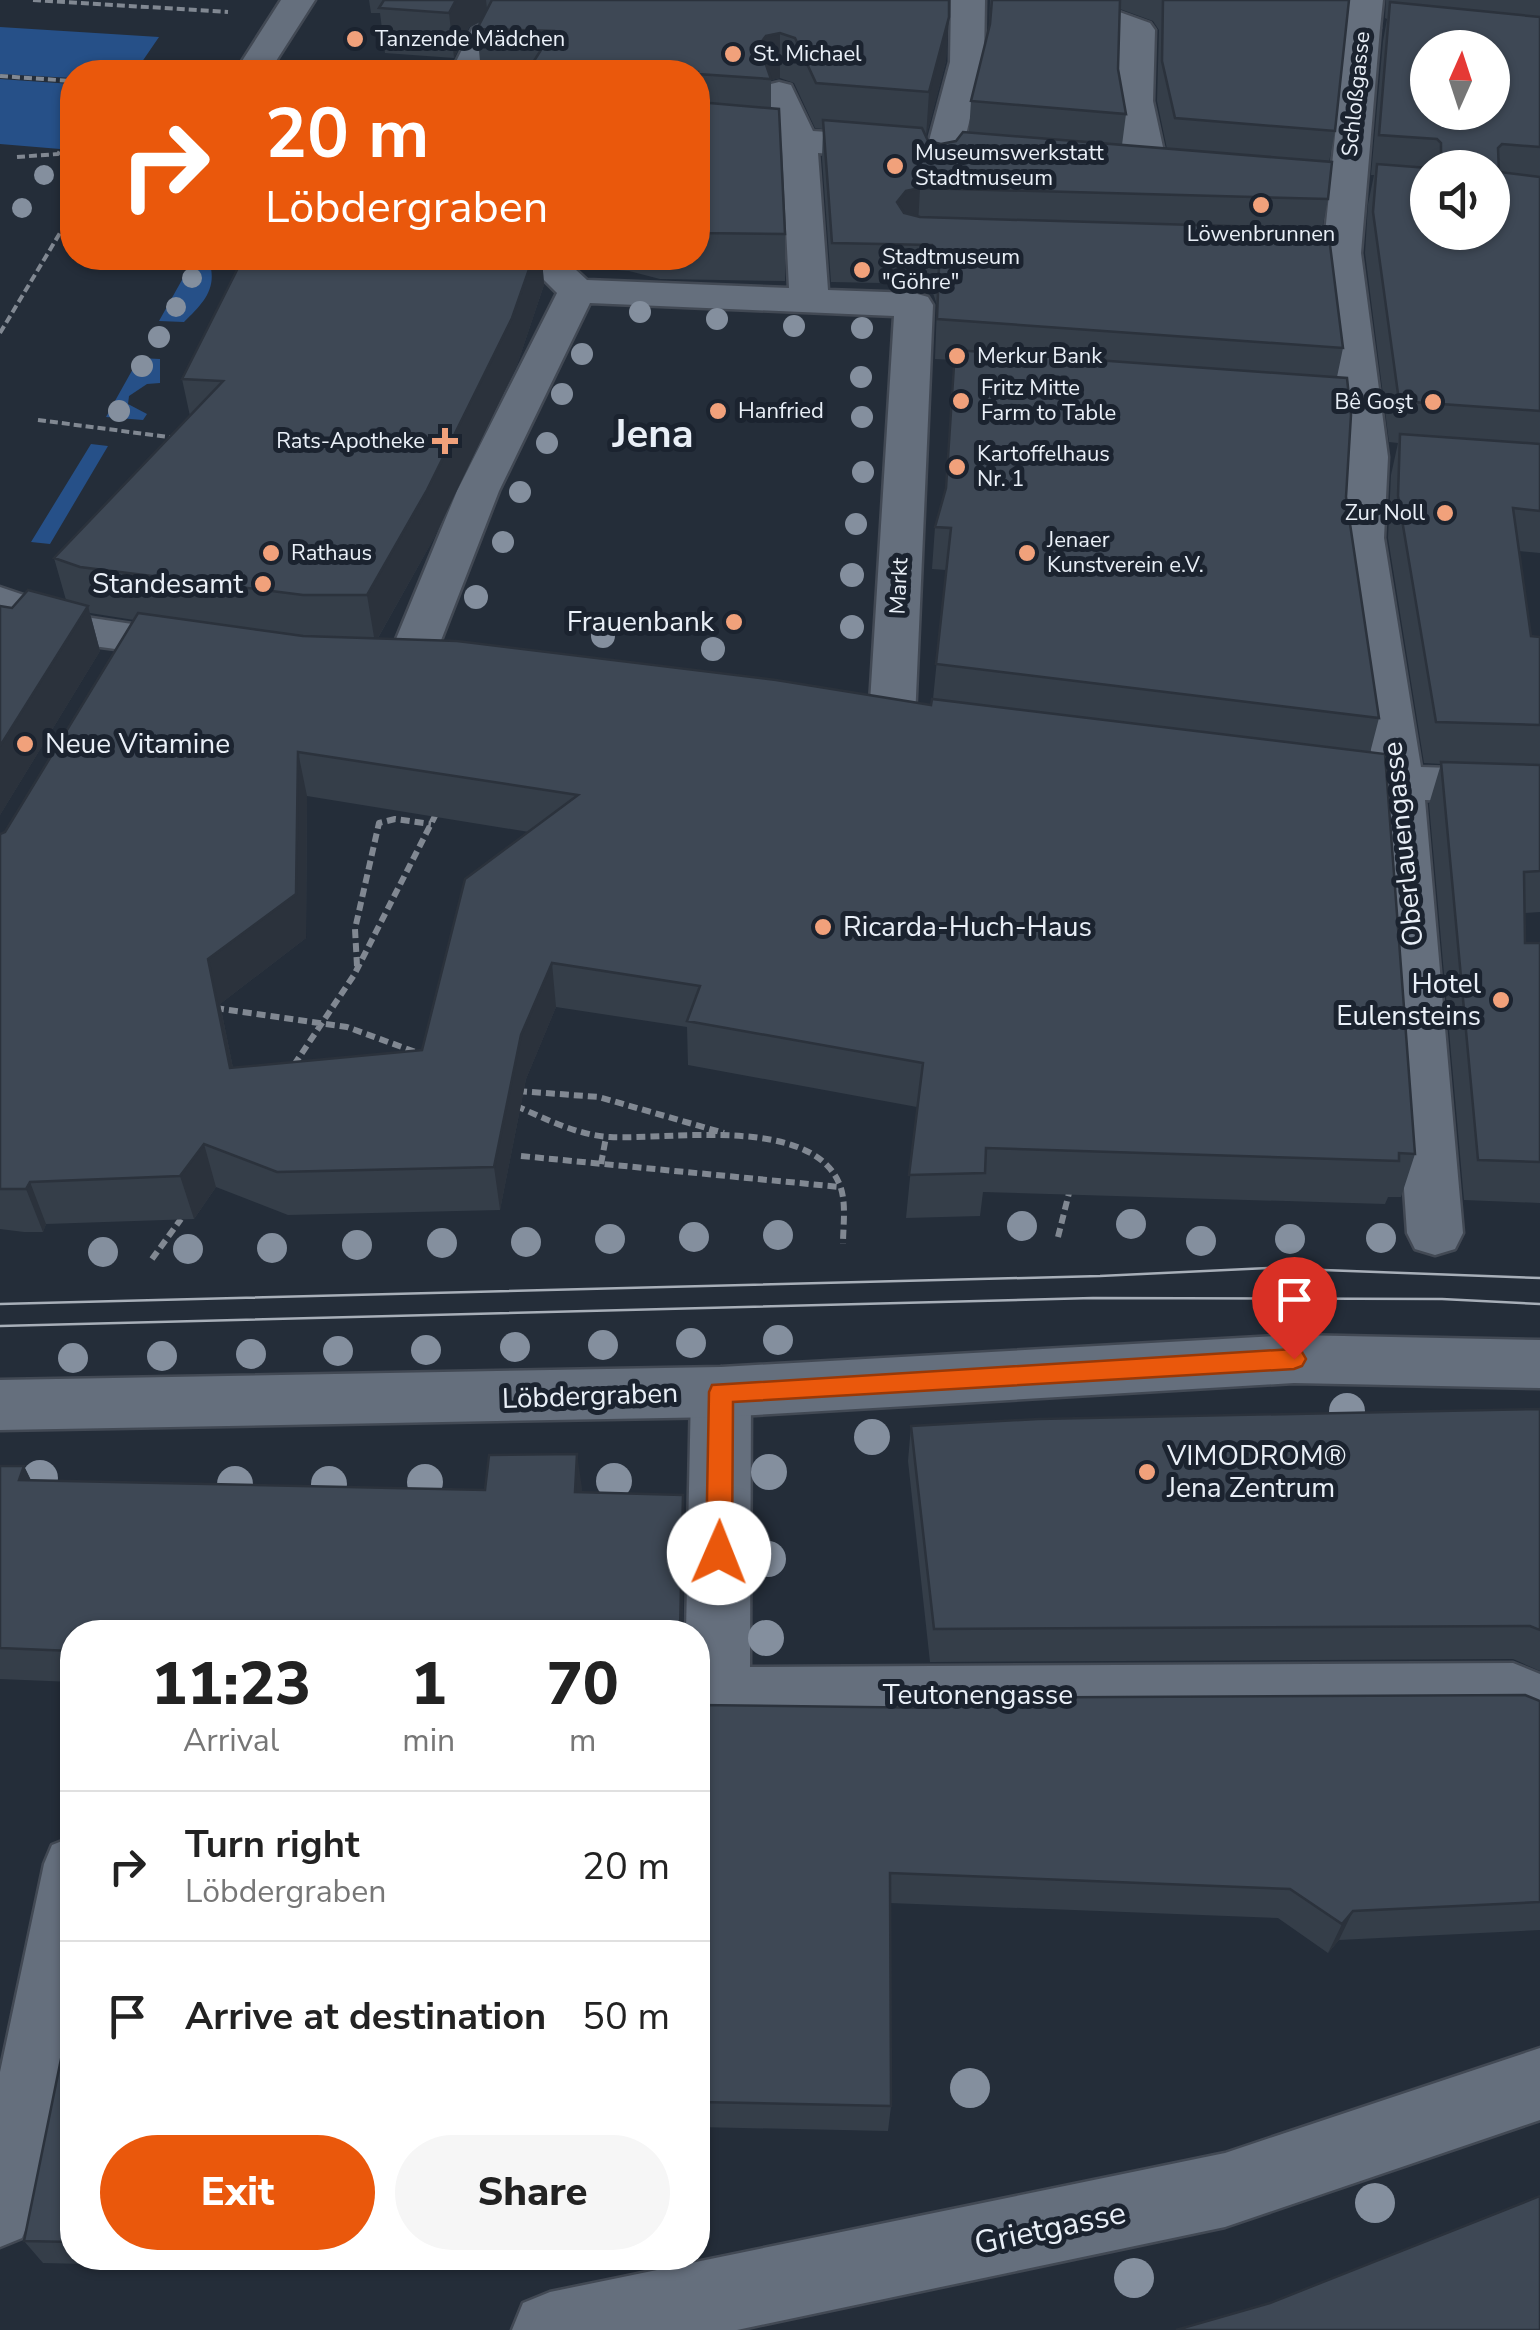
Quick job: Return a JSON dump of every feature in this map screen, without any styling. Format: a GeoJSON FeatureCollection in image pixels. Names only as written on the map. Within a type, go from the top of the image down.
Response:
{"type":"FeatureCollection","features":[{"type":"Feature","properties":{"kind":"street"},"geometry":{"type":"LineString","coordinates":[[941,159],[968,62],[968,0]]}},
{"type":"Feature","properties":{"kind":"street"},"geometry":{"type":"LineString","coordinates":[[1068,0],[1068,5],[1138,30],[1131,81],[1141,148],[1150,170]]}},
{"type":"Feature","properties":{"kind":"street"},"geometry":{"type":"LineString","coordinates":[[260,60],[294,8]]}},
{"type":"Feature","properties":{"kind":"street","name":"Schloßgasse"},"geometry":{"type":"LineString","coordinates":[[1344,188],[1373,19]]}},
{"type":"Feature","properties":{"kind":"street"},"geometry":{"type":"LineString","coordinates":[[778,92],[799,140],[809,300]]}},
{"type":"Feature","properties":{"kind":"street"},"geometry":{"type":"LineString","coordinates":[[710,134],[799,140],[941,159],[980,154]]}},
{"type":"Feature","properties":{"kind":"street"},"geometry":{"type":"LineString","coordinates":[[1112,167],[1189,174]]}},
{"type":"Feature","properties":{"kind":"street","name":"Oberlauengasse"},"geometry":{"type":"LineString","coordinates":[[1344,188],[1323,253],[1343,404],[1386,458],[1362,538],[1400,783],[1435,1232]]}},
{"type":"Feature","properties":{"kind":"street"},"geometry":{"type":"LineString","coordinates":[[410,663],[478,491],[577,291],[555,270]]}},
{"type":"Feature","properties":{"kind":"street","name":"Markt"},"geometry":{"type":"LineString","coordinates":[[577,291],[809,300],[915,288],[925,374],[892,719]]}},
{"type":"Feature","properties":{"kind":"street"},"geometry":{"type":"LineString","coordinates":[[0,601],[86,631],[238,652]]}},
{"type":"Feature","properties":{"kind":"street"},"geometry":{"type":"LineString","coordinates":[[106,685],[135,638]]}},
{"type":"Feature","properties":{"kind":"street"},"geometry":{"type":"LineString","coordinates":[[1269,768],[1400,783],[1540,787]]}},
{"type":"Feature","properties":{"kind":"street","name":"Löbdergraben"},"geometry":{"type":"LineString","coordinates":[[0,1405],[721,1392],[1294,1359],[1540,1364]]}},
{"type":"Feature","properties":{"kind":"street","name":"Teutonengasse"},"geometry":{"type":"LineString","coordinates":[[721,1392],[718,1697],[1514,1692],[1540,1706]]}},
{"type":"Feature","properties":{"kind":"street","name":"Grietgasse"},"geometry":{"type":"LineString","coordinates":[[550,2330],[1125,2214],[1225,2190],[1540,2084]]}},
{"type":"Feature","properties":{"kind":"lane"},"geometry":{"type":"LineString","coordinates":[[470,60],[486,29]]}},
{"type":"Feature","properties":{"kind":"lane"},"geometry":{"type":"LineString","coordinates":[[0,2216],[60,1923]]}},
{"type":"Feature","properties":{"kind":"path"},"geometry":{"type":"LineString","coordinates":[[33,0],[294,8]]}},
{"type":"Feature","properties":{"kind":"path"},"geometry":{"type":"LineString","coordinates":[[0,76],[60,80]]}},
{"type":"Feature","properties":{"kind":"path"},"geometry":{"type":"LineString","coordinates":[[17,157],[60,151]]}},
{"type":"Feature","properties":{"kind":"path"},"geometry":{"type":"LineString","coordinates":[[0,333],[60,233]]}},
{"type":"Feature","properties":{"kind":"path"},"geometry":{"type":"LineString","coordinates":[[38,420],[178,439]]}},
{"type":"Feature","properties":{"kind":"path"},"geometry":{"type":"LineString","coordinates":[[292,1069],[327,1023],[357,970],[436,814]]}},
{"type":"Feature","properties":{"kind":"path"},"geometry":{"type":"LineString","coordinates":[[357,970],[356,929],[379,823],[399,820],[431,824]]}},
{"type":"Feature","properties":{"kind":"path"},"geometry":{"type":"LineString","coordinates":[[207,1007],[327,1023],[389,1039],[428,1058]]}},
{"type":"Feature","properties":{"kind":"path"},"geometry":{"type":"LineString","coordinates":[[507,1093],[548,1091],[603,1096],[662,1110],[740,1138]]}},
{"type":"Feature","properties":{"kind":"path"},"geometry":{"type":"LineString","coordinates":[[514,1105],[606,1137],[671,1134],[740,1138],[786,1144],[814,1153],[830,1166],[840,1187],[843,1244]]}},
{"type":"Feature","properties":{"kind":"path"},"geometry":{"type":"LineString","coordinates":[[601,1164],[606,1137]]}},
{"type":"Feature","properties":{"kind":"path"},"geometry":{"type":"LineString","coordinates":[[521,1156],[840,1187]]}},
{"type":"Feature","properties":{"kind":"path"},"geometry":{"type":"LineString","coordinates":[[1058,1237],[1069,1193]]}},
{"type":"Feature","properties":{"kind":"path"},"geometry":{"type":"LineString","coordinates":[[152,1259],[181,1219]]}},
{"type":"Feature","properties":{"kind":"shaded area"},"geometry":{"type":"Polygon","coordinates":[[[0,27],[159,37],[143,60],[60,60],[60,77],[0,74],[0,27]]]}},
{"type":"Feature","properties":{"kind":"shaded area"},"geometry":{"type":"Polygon","coordinates":[[[0,79],[60,83],[60,149],[0,144],[0,79]]]}},
{"type":"Feature","properties":{"kind":"shaded area"},"geometry":{"type":"Polygon","coordinates":[[[188,270],[211,270],[210,289],[184,322],[159,321],[188,270]]]}},
{"type":"Feature","properties":{"kind":"shaded area"},"geometry":{"type":"Polygon","coordinates":[[[139,358],[160,359],[160,383],[147,384],[129,396],[128,404],[147,414],[143,420],[106,417],[139,358]]]}},
{"type":"Feature","properties":{"kind":"shaded area"},"geometry":{"type":"Polygon","coordinates":[[[91,444],[108,446],[50,544],[31,542],[91,444]]]}},
{"type":"Feature","properties":{"kind":"building"},"geometry":{"type":"Polygon","coordinates":[[[384,0],[456,0],[449,13],[379,8],[384,0]]]}},
{"type":"Feature","properties":{"kind":"building","name":"St. Michael"},"geometry":{"type":"Polygon","coordinates":[[[492,0],[949,0],[949,17],[929,92],[816,83],[795,38],[780,33],[766,36],[759,45],[771,79],[710,75],[710,60],[535,60],[553,31],[477,29],[492,0]]]}},
{"type":"Feature","properties":{"kind":"building"},"geometry":{"type":"Polygon","coordinates":[[[992,0],[1120,0],[1118,69],[1126,114],[971,101],[992,0]]]}},
{"type":"Feature","properties":{"kind":"building"},"geometry":{"type":"Polygon","coordinates":[[[1163,0],[1349,0],[1335,131],[1175,118],[1162,61],[1163,0]]]}},
{"type":"Feature","properties":{"kind":"building"},"geometry":{"type":"Polygon","coordinates":[[[1390,2],[1540,17],[1540,147],[1502,144],[1498,150],[1441,150],[1437,139],[1379,135],[1390,2]]]}},
{"type":"Feature","properties":{"kind":"building"},"geometry":{"type":"Polygon","coordinates":[[[710,103],[779,109],[785,234],[710,233],[710,103]]]}},
{"type":"Feature","properties":{"kind":"building"},"geometry":{"type":"Polygon","coordinates":[[[823,120],[922,128],[928,141],[941,144],[956,141],[963,132],[1332,162],[1328,199],[920,188],[906,191],[897,202],[904,213],[920,217],[1328,229],[1343,348],[937,319],[939,266],[932,245],[832,243],[823,120]]]}},
{"type":"Feature","properties":{"kind":"building"},"geometry":{"type":"Polygon","coordinates":[[[1377,164],[1410,167],[1410,250],[1510,250],[1510,173],[1540,177],[1540,411],[1399,401],[1373,212],[1377,164]]]}},
{"type":"Feature","properties":{"kind":"building"},"geometry":{"type":"Polygon","coordinates":[[[237,270],[529,270],[512,318],[427,490],[367,595],[303,595],[80,567],[54,558],[223,381],[182,379],[237,270]]]}},
{"type":"Feature","properties":{"kind":"building"},"geometry":{"type":"Polygon","coordinates":[[[955,350],[1347,378],[1351,415],[1346,497],[1379,718],[936,664],[951,528],[935,527],[946,488],[955,350]]]}},
{"type":"Feature","properties":{"kind":"building"},"geometry":{"type":"Polygon","coordinates":[[[1400,434],[1540,444],[1540,511],[1513,508],[1531,636],[1540,637],[1540,725],[1436,722],[1398,496],[1400,434]]]}},
{"type":"Feature","properties":{"kind":"building"},"geometry":{"type":"Polygon","coordinates":[[[28,590],[88,606],[0,746],[0,606],[12,608],[28,590]]]}},
{"type":"Feature","properties":{"kind":"building"},"geometry":{"type":"Polygon","coordinates":[[[138,613],[303,636],[457,641],[776,680],[931,705],[932,699],[1385,754],[1415,1154],[1399,1153],[1399,1161],[986,1148],[985,1173],[909,1175],[923,1063],[687,1021],[700,986],[552,963],[521,1035],[494,1167],[277,1172],[204,1144],[180,1176],[30,1182],[26,1189],[0,1189],[0,834],[5,832],[138,613]],[[298,752],[296,894],[208,959],[230,1068],[422,1050],[465,879],[578,795],[298,752]]]}},
{"type":"Feature","properties":{"kind":"building"},"geometry":{"type":"Polygon","coordinates":[[[1441,762],[1540,765],[1540,871],[1524,872],[1525,943],[1540,943],[1540,1162],[1478,1160],[1441,762]]]}},
{"type":"Feature","properties":{"kind":"building"},"geometry":{"type":"Polygon","coordinates":[[[1540,1409],[1540,1630],[1530,1626],[934,1629],[911,1426],[1038,1419],[1540,1409]]]}},
{"type":"Feature","properties":{"kind":"building"},"geometry":{"type":"Polygon","coordinates":[[[577,1454],[575,1492],[683,1495],[680,1620],[60,1620],[60,1650],[0,1648],[0,1466],[24,1466],[19,1480],[485,1490],[489,1455],[577,1454]]]}},
{"type":"Feature","properties":{"kind":"building"},"geometry":{"type":"Polygon","coordinates":[[[1525,1695],[1540,1701],[1540,1902],[1353,1911],[1342,1924],[1290,1889],[890,1873],[891,2106],[710,2102],[710,1705],[943,1708],[942,1698],[1525,1695]]]}},
{"type":"Feature","properties":{"kind":"building"},"geometry":{"type":"Polygon","coordinates":[[[60,2064],[60,2242],[24,2241],[60,2064]]]}},
{"type":"Feature","properties":{"kind":"building"},"geometry":{"type":"Polygon","coordinates":[[[1540,2196],[1540,2330],[1176,2330],[1270,2303],[1540,2196]]]}},
{"type":"Feature","properties":{"kind":"tram line"},"geometry":{"type":"LineString","coordinates":[[0,1304],[1100,1276],[1268,1268],[1540,1278]]}},
{"type":"Feature","properties":{"kind":"tram line"},"geometry":{"type":"LineString","coordinates":[[0,1326],[1093,1298],[1442,1299],[1540,1304]]}},
{"type":"Feature","properties":{"kind":"place","name":"Tanzende Mädchen"},"geometry":{"type":"Point","coordinates":[355,39]}},
{"type":"Feature","properties":{"kind":"place","name":"St. Michael"},"geometry":{"type":"Point","coordinates":[733,54]}},
{"type":"Feature","properties":{"kind":"place","name":"Museumswerkstatt Stadtmuseum"},"geometry":{"type":"Point","coordinates":[895,166]}},
{"type":"Feature","properties":{"kind":"place","name":"Löwenbrunnen"},"geometry":{"type":"Point","coordinates":[1261,205]}},
{"type":"Feature","properties":{"kind":"place","name":"Stadtmuseum \"Göhre\""},"geometry":{"type":"Point","coordinates":[862,270]}},
{"type":"Feature","properties":{"kind":"place","name":"Merkur Bank"},"geometry":{"type":"Point","coordinates":[957,356]}},
{"type":"Feature","properties":{"kind":"place","name":"Fritz Mitte Farm to Table"},"geometry":{"type":"Point","coordinates":[961,401]}},
{"type":"Feature","properties":{"kind":"place","name":"Bê Goşt"},"geometry":{"type":"Point","coordinates":[1433,402]}},
{"type":"Feature","properties":{"kind":"place","name":"Hanfried"},"geometry":{"type":"Point","coordinates":[718,411]}},
{"type":"Feature","properties":{"kind":"place","name":"Rats-Apotheke"},"geometry":{"type":"Point","coordinates":[445,441]}},
{"type":"Feature","properties":{"kind":"place","name":"Kartoffelhaus Nr. 1"},"geometry":{"type":"Point","coordinates":[957,467]}},
{"type":"Feature","properties":{"kind":"place","name":"Zur Noll"},"geometry":{"type":"Point","coordinates":[1445,513]}},
{"type":"Feature","properties":{"kind":"place","name":"Rathaus"},"geometry":{"type":"Point","coordinates":[271,553]}},
{"type":"Feature","properties":{"kind":"place","name":"Jenaer Kunstverein e.V."},"geometry":{"type":"Point","coordinates":[1027,553]}},
{"type":"Feature","properties":{"kind":"place","name":"Standesamt"},"geometry":{"type":"Point","coordinates":[263,584]}},
{"type":"Feature","properties":{"kind":"place","name":"Frauenbank"},"geometry":{"type":"Point","coordinates":[734,622]}},
{"type":"Feature","properties":{"kind":"place","name":"Neue Vitamine"},"geometry":{"type":"Point","coordinates":[25,744]}},
{"type":"Feature","properties":{"kind":"place","name":"Ricarda-Huch-Haus"},"geometry":{"type":"Point","coordinates":[823,927]}},
{"type":"Feature","properties":{"kind":"place","name":"Hotel Eulensteins"},"geometry":{"type":"Point","coordinates":[1501,1000]}},
{"type":"Feature","properties":{"kind":"place","name":"VIMODROM® Jena Zentrum"},"geometry":{"type":"Point","coordinates":[1147,1472]}},
{"type":"Feature","properties":{"kind":"district","name":"Jena"},"geometry":{"type":"Point","coordinates":[653,434]}},
{"type":"Feature","properties":{"kind":"route"},"geometry":{"type":"LineString","coordinates":[[719,1553],[721,1392],[1294,1359]]}}]}
